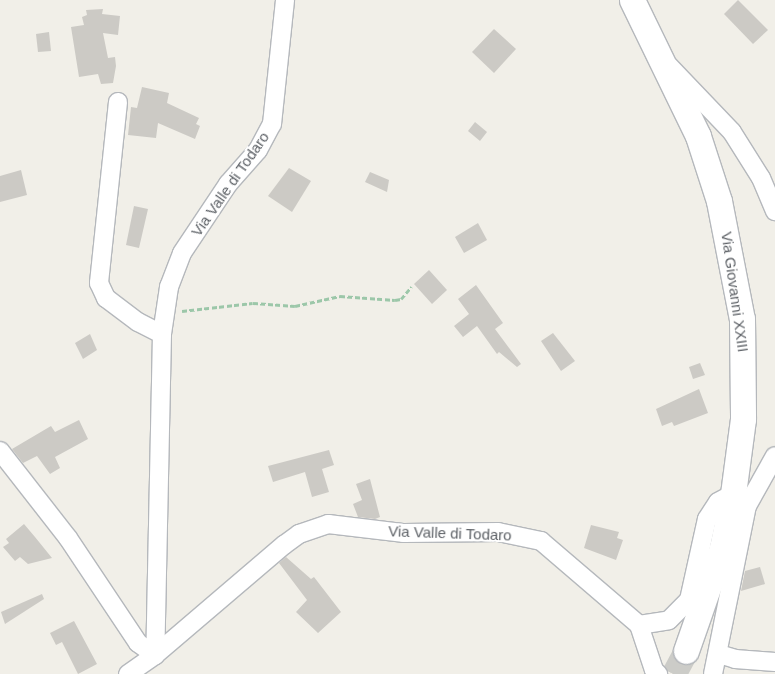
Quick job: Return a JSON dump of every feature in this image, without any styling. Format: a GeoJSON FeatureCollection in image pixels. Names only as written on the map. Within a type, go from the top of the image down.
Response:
{"type":"FeatureCollection","features":[{"type":"Feature","properties":{"kind":"main road","name":"Via Giovanni XXIII"},"geometry":{"type":"LineString","coordinates":[[632,0],[698,136],[719,202],[742,319],[743,419],[733,494],[722,548],[686,651]]}},
{"type":"Feature","properties":{"kind":"street","name":"Via Valle di Todaro"},"geometry":{"type":"LineString","coordinates":[[155,655],[162,334],[169,287],[182,253],[228,184],[258,150],[272,124],[285,0]]}},
{"type":"Feature","properties":{"kind":"street","name":"Via Giovanni XXIII"},"geometry":{"type":"LineString","coordinates":[[661,58],[732,132],[762,178],[775,212]]}},
{"type":"Feature","properties":{"kind":"street"},"geometry":{"type":"LineString","coordinates":[[118,102],[99,283],[106,298],[138,322],[162,334]]}},
{"type":"Feature","properties":{"kind":"street"},"geometry":{"type":"LineString","coordinates":[[0,451],[68,538],[138,643],[155,655]]}},
{"type":"Feature","properties":{"kind":"street"},"geometry":{"type":"LineString","coordinates":[[712,674],[719,654],[738,540],[748,506],[775,456]]}},
{"type":"Feature","properties":{"kind":"street"},"geometry":{"type":"LineString","coordinates":[[658,674],[654,670],[639,625],[669,620],[689,600],[707,519],[718,502],[733,494]]}},
{"type":"Feature","properties":{"kind":"street","name":"Via Valle di Todaro"},"geometry":{"type":"LineString","coordinates":[[128,674],[155,655],[284,545],[299,534],[328,524],[404,533],[498,532],[541,540],[639,625]]}},
{"type":"Feature","properties":{"kind":"street"},"geometry":{"type":"LineString","coordinates":[[719,654],[734,659],[775,662]]}},
{"type":"Feature","properties":{"kind":"path"},"geometry":{"type":"LineString","coordinates":[[166,314],[240,304],[295,306],[340,296],[395,300],[401,298],[411,287]]}},
{"type":"Feature","properties":{"kind":"building"},"geometry":{"type":"Polygon","coordinates":[[[738,0],[768,30],[753,44],[724,14],[738,0]]]}},
{"type":"Feature","properties":{"kind":"building"},"geometry":{"type":"Polygon","coordinates":[[[103,9],[102,14],[120,16],[118,35],[103,33],[108,58],[115,57],[116,66],[113,83],[101,84],[98,74],[79,77],[71,27],[84,25],[82,17],[87,15],[86,10],[103,9]]]}},
{"type":"Feature","properties":{"kind":"building"},"geometry":{"type":"Polygon","coordinates":[[[494,29],[516,49],[494,73],[472,52],[494,29]]]}},
{"type":"Feature","properties":{"kind":"building"},"geometry":{"type":"Polygon","coordinates":[[[49,32],[51,51],[38,52],[36,34],[49,32]]]}},
{"type":"Feature","properties":{"kind":"building"},"geometry":{"type":"Polygon","coordinates":[[[142,87],[169,93],[167,103],[199,118],[196,124],[200,126],[195,139],[158,123],[156,138],[128,135],[131,107],[137,108],[142,87]]]}},
{"type":"Feature","properties":{"kind":"building"},"geometry":{"type":"Polygon","coordinates":[[[475,122],[487,132],[480,141],[468,131],[475,122]]]}},
{"type":"Feature","properties":{"kind":"building"},"geometry":{"type":"Polygon","coordinates":[[[289,168],[311,181],[292,212],[268,196],[289,168]]]}},
{"type":"Feature","properties":{"kind":"building"},"geometry":{"type":"Polygon","coordinates":[[[21,170],[27,195],[0,202],[0,176],[21,170]]]}},
{"type":"Feature","properties":{"kind":"building"},"geometry":{"type":"Polygon","coordinates":[[[370,172],[389,180],[387,192],[365,182],[370,172]]]}},
{"type":"Feature","properties":{"kind":"building"},"geometry":{"type":"Polygon","coordinates":[[[134,206],[148,209],[139,248],[126,245],[134,206]]]}},
{"type":"Feature","properties":{"kind":"building"},"geometry":{"type":"Polygon","coordinates":[[[478,223],[487,240],[464,253],[455,237],[478,223]]]}},
{"type":"Feature","properties":{"kind":"building"},"geometry":{"type":"Polygon","coordinates":[[[429,270],[447,290],[432,304],[414,284],[429,270]]]}},
{"type":"Feature","properties":{"kind":"building"},"geometry":{"type":"Polygon","coordinates":[[[476,285],[503,323],[495,329],[521,364],[517,367],[499,352],[497,354],[477,326],[463,337],[454,326],[469,314],[458,299],[476,285]]]}},
{"type":"Feature","properties":{"kind":"building"},"geometry":{"type":"Polygon","coordinates":[[[553,333],[575,361],[561,371],[541,341],[553,333]]]}},
{"type":"Feature","properties":{"kind":"building"},"geometry":{"type":"Polygon","coordinates":[[[90,334],[97,350],[83,359],[75,343],[90,334]]]}},
{"type":"Feature","properties":{"kind":"building"},"geometry":{"type":"Polygon","coordinates":[[[700,363],[705,375],[693,379],[689,367],[700,363]]]}},
{"type":"Feature","properties":{"kind":"building"},"geometry":{"type":"Polygon","coordinates":[[[699,389],[708,413],[674,426],[672,422],[662,426],[656,409],[699,389]]]}},
{"type":"Feature","properties":{"kind":"building"},"geometry":{"type":"Polygon","coordinates":[[[79,420],[88,439],[55,457],[60,468],[50,474],[37,456],[23,463],[12,449],[51,426],[55,432],[79,420]]]}},
{"type":"Feature","properties":{"kind":"building"},"geometry":{"type":"Polygon","coordinates":[[[329,450],[334,465],[322,469],[329,492],[312,497],[305,472],[273,482],[268,466],[329,450]]]}},
{"type":"Feature","properties":{"kind":"building"},"geometry":{"type":"Polygon","coordinates":[[[370,479],[380,517],[375,519],[358,517],[353,504],[362,500],[356,484],[370,479]]]}},
{"type":"Feature","properties":{"kind":"building"},"geometry":{"type":"Polygon","coordinates":[[[24,524],[52,558],[28,564],[20,557],[15,561],[3,547],[9,543],[6,539],[24,524]]]}},
{"type":"Feature","properties":{"kind":"building"},"geometry":{"type":"Polygon","coordinates":[[[591,525],[619,532],[617,538],[623,540],[616,560],[584,548],[591,525]]]}},
{"type":"Feature","properties":{"kind":"building"},"geometry":{"type":"Polygon","coordinates":[[[286,557],[311,579],[314,577],[341,612],[318,633],[296,612],[307,600],[279,563],[286,557]]]}},
{"type":"Feature","properties":{"kind":"building"},"geometry":{"type":"Polygon","coordinates":[[[760,567],[765,584],[741,591],[745,571],[760,567]]]}},
{"type":"Feature","properties":{"kind":"building"},"geometry":{"type":"Polygon","coordinates":[[[42,594],[44,599],[5,624],[1,612],[42,594]]]}},
{"type":"Feature","properties":{"kind":"building"},"geometry":{"type":"Polygon","coordinates":[[[74,621],[97,664],[78,674],[62,642],[56,645],[50,633],[74,621]]]}},
{"type":"Feature","properties":{"kind":"tunnel"},"geometry":{"type":"LineString","coordinates":[[674,674],[686,651]]}}]}
